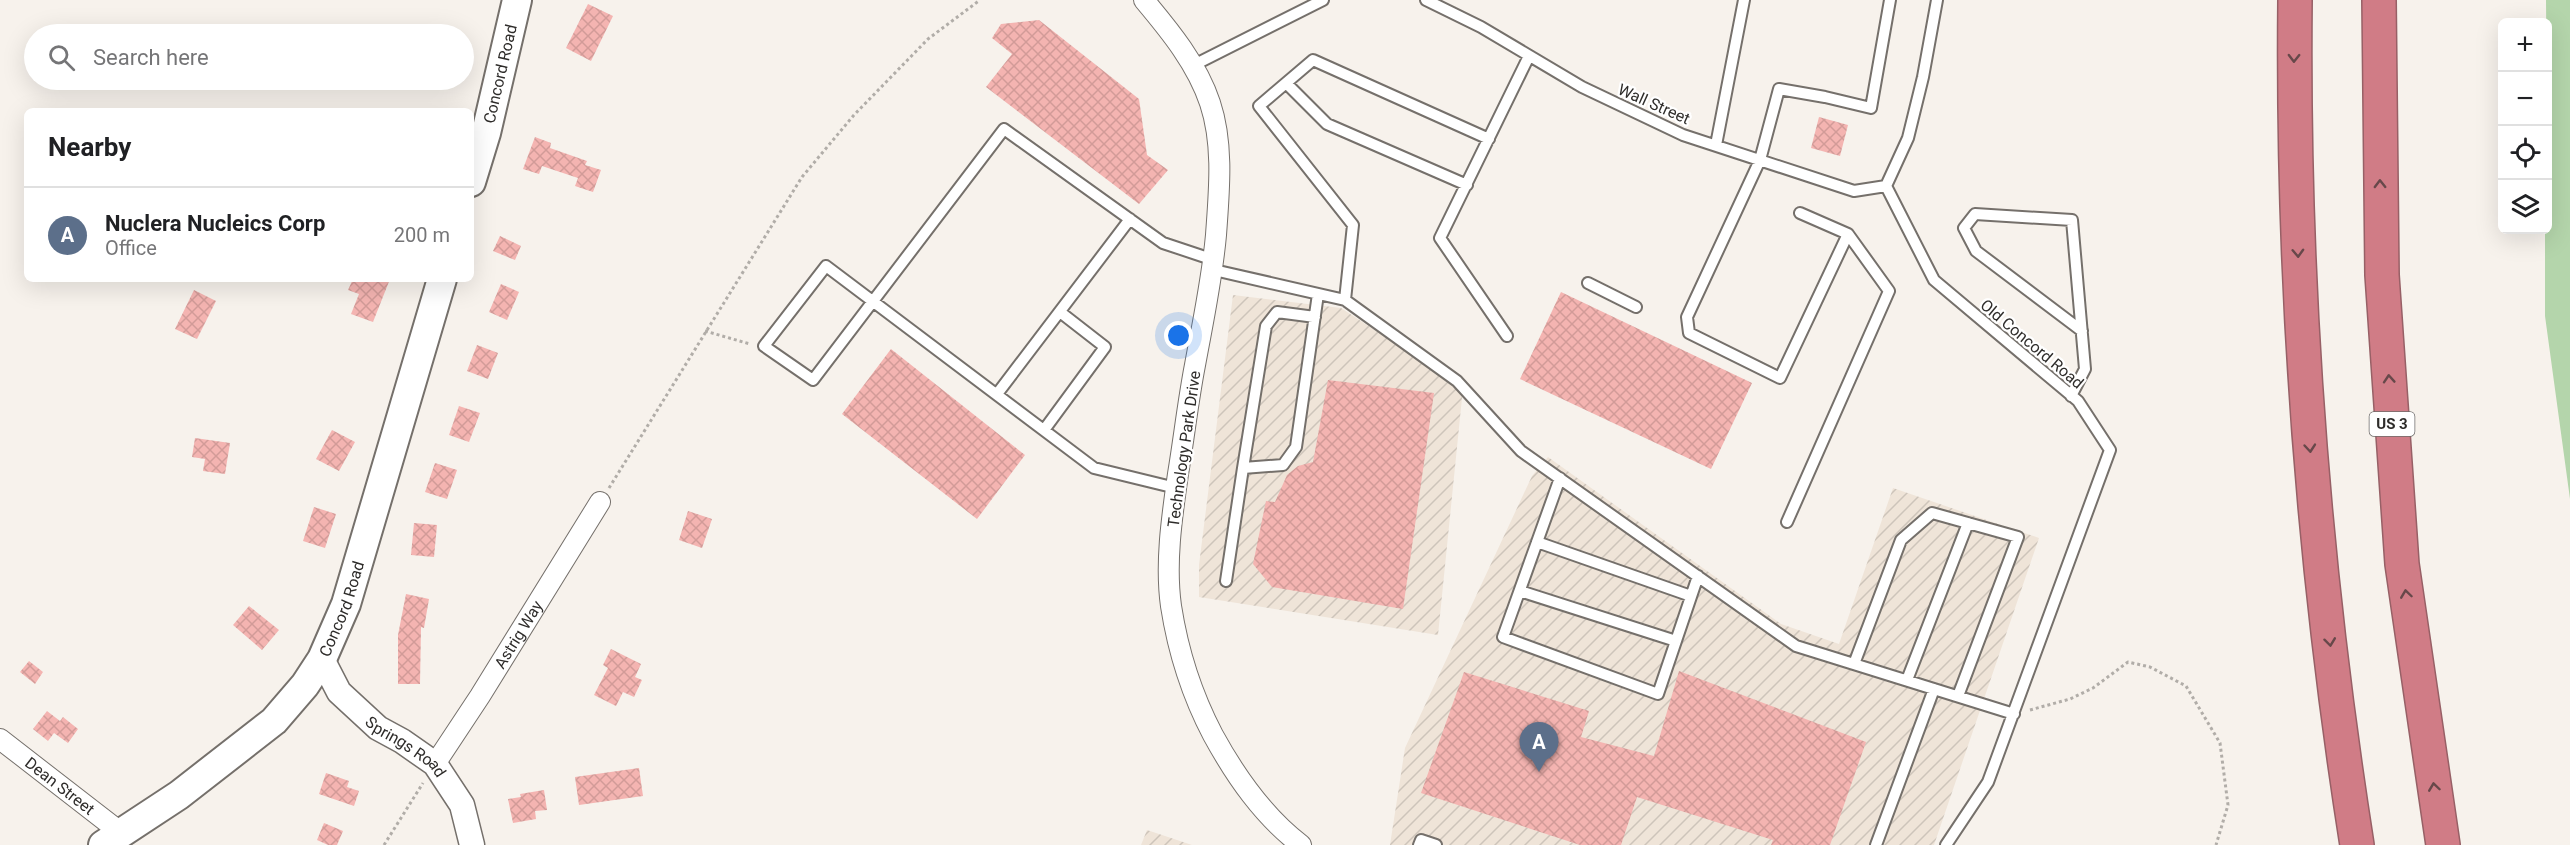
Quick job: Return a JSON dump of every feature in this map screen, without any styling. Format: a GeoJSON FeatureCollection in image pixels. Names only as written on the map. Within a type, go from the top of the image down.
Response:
{"type":"FeatureCollection","features":[{"type":"Feature","properties":{"kind":"highway"},"geometry":{"type":"LineString","coordinates":[[2295,0],[2296,199],[2310,446],[2326,618],[2357,845]]}},
{"type":"Feature","properties":{"kind":"highway","name":"US 3"},"geometry":{"type":"LineString","coordinates":[[2379,0],[2382,275],[2402,564],[2443,845]]}},
{"type":"Feature","properties":{"kind":"main road","name":"Concord Road"},"geometry":{"type":"LineString","coordinates":[[474,172],[486,133],[517,0]]}},
{"type":"Feature","properties":{"kind":"main road","name":"Concord Road"},"geometry":{"type":"LineString","coordinates":[[111,838],[178,795],[274,722],[301,692],[322,659],[346,604],[441,282]]}},
{"type":"Feature","properties":{"kind":"street","name":"Technology Park Drive"},"geometry":{"type":"LineString","coordinates":[[1144,0],[1174,36],[1192,66],[1210,103],[1218,140],[1219,193],[1214,265],[1176,488],[1170,560],[1171,604],[1184,665],[1200,710],[1231,768],[1266,813],[1301,845]]}},
{"type":"Feature","properties":{"kind":"street","name":"Astrig Way"},"geometry":{"type":"LineString","coordinates":[[435,764],[480,696],[600,502]]}},
{"type":"Feature","properties":{"kind":"street","name":"Springs Road"},"geometry":{"type":"LineString","coordinates":[[322,659],[339,692],[370,721],[435,764],[462,805],[472,845]]}},
{"type":"Feature","properties":{"kind":"street","name":"Dean Street"},"geometry":{"type":"LineString","coordinates":[[0,739],[111,838]]}},
{"type":"Feature","properties":{"kind":"lane"},"geometry":{"type":"LineString","coordinates":[[1192,66],[1323,0]]}},
{"type":"Feature","properties":{"kind":"lane","name":"Wall Street"},"geometry":{"type":"LineString","coordinates":[[1426,0],[1481,27],[1592,93],[1683,135],[1854,190],[1886,186]]}},
{"type":"Feature","properties":{"kind":"lane"},"geometry":{"type":"LineString","coordinates":[[1716,146],[1744,0]]}},
{"type":"Feature","properties":{"kind":"lane"},"geometry":{"type":"LineString","coordinates":[[1848,234],[1780,378],[1689,333],[1687,317],[1760,160],[1779,89],[1871,108],[1890,0]]}},
{"type":"Feature","properties":{"kind":"lane"},"geometry":{"type":"LineString","coordinates":[[1886,186],[1908,138],[1923,77],[1937,0]]}},
{"type":"Feature","properties":{"kind":"lane"},"geometry":{"type":"LineString","coordinates":[[1507,336],[1440,238],[1529,56]]}},
{"type":"Feature","properties":{"kind":"lane"},"geometry":{"type":"LineString","coordinates":[[1345,300],[1353,225],[1259,106],[1313,60],[1489,139]]}},
{"type":"Feature","properties":{"kind":"lane"},"geometry":{"type":"LineString","coordinates":[[1286,83],[1327,124],[1467,185]]}},
{"type":"Feature","properties":{"kind":"lane"},"geometry":{"type":"LineString","coordinates":[[1176,488],[1094,468],[997,394],[872,300],[826,266],[764,346],[813,380],[872,300],[1004,129],[1163,243],[1214,265],[1345,300],[1457,381],[1521,451],[1796,646],[2014,714]]}},
{"type":"Feature","properties":{"kind":"lane","name":"Old Concord Road"},"geometry":{"type":"LineString","coordinates":[[1886,186],[1934,280],[2078,401],[2110,450],[1988,782],[1946,845]]}},
{"type":"Feature","properties":{"kind":"lane"},"geometry":{"type":"LineString","coordinates":[[1787,522],[1889,291],[1848,234],[1800,213]]}},
{"type":"Feature","properties":{"kind":"lane"},"geometry":{"type":"LineString","coordinates":[[2071,396],[2085,369],[2082,331],[2073,220],[1975,213],[1964,228],[1976,251],[2082,331]]}},
{"type":"Feature","properties":{"kind":"lane"},"geometry":{"type":"LineString","coordinates":[[997,394],[1130,219]]}},
{"type":"Feature","properties":{"kind":"lane"},"geometry":{"type":"LineString","coordinates":[[1588,283],[1636,307]]}},
{"type":"Feature","properties":{"kind":"lane"},"geometry":{"type":"LineString","coordinates":[[1243,468],[1283,465],[1296,447],[1318,294]]}},
{"type":"Feature","properties":{"kind":"lane"},"geometry":{"type":"LineString","coordinates":[[1044,430],[1105,347],[1060,312]]}},
{"type":"Feature","properties":{"kind":"lane"},"geometry":{"type":"LineString","coordinates":[[1226,581],[1266,326],[1277,312],[1315,317]]}},
{"type":"Feature","properties":{"kind":"lane"},"geometry":{"type":"LineString","coordinates":[[1560,478],[1503,638],[1658,694],[1698,576]]}},
{"type":"Feature","properties":{"kind":"lane"},"geometry":{"type":"LineString","coordinates":[[1854,664],[1901,540],[1932,513],[2018,537],[1958,696]]}},
{"type":"Feature","properties":{"kind":"lane"},"geometry":{"type":"LineString","coordinates":[[1907,680],[1968,523]]}},
{"type":"Feature","properties":{"kind":"lane"},"geometry":{"type":"LineString","coordinates":[[1537,542],[1691,596]]}},
{"type":"Feature","properties":{"kind":"lane"},"geometry":{"type":"LineString","coordinates":[[1520,591],[1676,641]]}},
{"type":"Feature","properties":{"kind":"lane"},"geometry":{"type":"LineString","coordinates":[[1876,845],[1934,689]]}},
{"type":"Feature","properties":{"kind":"lane"},"geometry":{"type":"LineString","coordinates":[[1419,845],[1421,840],[1436,845]]}},
{"type":"Feature","properties":{"kind":"path"},"geometry":{"type":"LineString","coordinates":[[600,502],[802,177],[854,116],[928,39],[980,0]]}},
{"type":"Feature","properties":{"kind":"path"},"geometry":{"type":"LineString","coordinates":[[705,331],[739,342],[764,346]]}},
{"type":"Feature","properties":{"kind":"path"},"geometry":{"type":"LineString","coordinates":[[2014,714],[2070,699],[2093,688],[2128,662],[2150,667],[2186,686],[2220,743],[2228,805],[2216,845]]}},
{"type":"Feature","properties":{"kind":"path"},"geometry":{"type":"LineString","coordinates":[[384,845],[435,764]]}},
{"type":"Feature","properties":{"kind":"shaded area"},"geometry":{"type":"Polygon","coordinates":[[[1233,295],[1341,308],[1463,388],[1438,635],[1199,597],[1199,565],[1233,295]]]}},
{"type":"Feature","properties":{"kind":"shaded area"},"geometry":{"type":"Polygon","coordinates":[[[1548,457],[1781,624],[1839,644],[1893,488],[2039,538],[1934,845],[1390,845],[1405,748],[1532,476],[1548,457]]]}},
{"type":"Feature","properties":{"kind":"shaded area"},"geometry":{"type":"Polygon","coordinates":[[[1147,830],[1192,845],[1141,845],[1147,830]]]}},
{"type":"Feature","properties":{"kind":"green space"},"geometry":{"type":"Polygon","coordinates":[[[2546,0],[2570,0],[2570,499],[2545,316],[2545,234],[2552,234],[2552,18],[2546,18],[2546,0]]]}},
{"type":"Feature","properties":{"kind":"building"},"geometry":{"type":"Polygon","coordinates":[[[588,4],[613,16],[591,61],[566,48],[588,4]]]}},
{"type":"Feature","properties":{"kind":"building"},"geometry":{"type":"Polygon","coordinates":[[[1039,20],[1139,99],[1147,155],[1168,170],[1139,204],[986,87],[1012,54],[992,38],[1001,24],[1039,20]]]}},
{"type":"Feature","properties":{"kind":"building"},"geometry":{"type":"Polygon","coordinates":[[[1819,117],[1848,125],[1840,156],[1811,148],[1819,117]]]}},
{"type":"Feature","properties":{"kind":"building"},"geometry":{"type":"Polygon","coordinates":[[[535,137],[551,143],[550,148],[587,161],[585,165],[601,170],[593,192],[575,186],[578,178],[542,166],[539,174],[523,169],[535,137]]]}},
{"type":"Feature","properties":{"kind":"building"},"geometry":{"type":"Polygon","coordinates":[[[500,236],[521,246],[515,260],[493,251],[500,236]]]}},
{"type":"Feature","properties":{"kind":"building"},"geometry":{"type":"Polygon","coordinates":[[[352,282],[389,282],[373,322],[351,314],[359,294],[348,290],[352,282]]]}},
{"type":"Feature","properties":{"kind":"building"},"geometry":{"type":"Polygon","coordinates":[[[501,284],[519,292],[507,320],[489,312],[501,284]]]}},
{"type":"Feature","properties":{"kind":"building"},"geometry":{"type":"Polygon","coordinates":[[[194,290],[216,301],[197,339],[175,329],[194,290]]]}},
{"type":"Feature","properties":{"kind":"building"},"geometry":{"type":"Polygon","coordinates":[[[1561,292],[1752,383],[1711,469],[1520,379],[1561,292]]]}},
{"type":"Feature","properties":{"kind":"building"},"geometry":{"type":"Polygon","coordinates":[[[477,345],[498,353],[488,379],[467,371],[477,345]]]}},
{"type":"Feature","properties":{"kind":"building"},"geometry":{"type":"Polygon","coordinates":[[[891,349],[1025,455],[977,519],[842,414],[891,349]]]}},
{"type":"Feature","properties":{"kind":"building"},"geometry":{"type":"Polygon","coordinates":[[[1328,380],[1434,393],[1403,609],[1272,587],[1253,564],[1266,501],[1275,502],[1287,475],[1298,466],[1313,462],[1328,380]]]}},
{"type":"Feature","properties":{"kind":"building"},"geometry":{"type":"Polygon","coordinates":[[[459,406],[480,413],[469,442],[449,435],[459,406]]]}},
{"type":"Feature","properties":{"kind":"building"},"geometry":{"type":"Polygon","coordinates":[[[332,430],[355,442],[339,471],[316,459],[332,430]]]}},
{"type":"Feature","properties":{"kind":"building"},"geometry":{"type":"Polygon","coordinates":[[[195,438],[230,443],[225,474],[203,471],[205,459],[192,457],[195,438]]]}},
{"type":"Feature","properties":{"kind":"building"},"geometry":{"type":"Polygon","coordinates":[[[435,463],[457,470],[447,499],[425,492],[435,463]]]}},
{"type":"Feature","properties":{"kind":"building"},"geometry":{"type":"Polygon","coordinates":[[[314,507],[336,514],[325,548],[303,541],[314,507]]]}},
{"type":"Feature","properties":{"kind":"building"},"geometry":{"type":"Polygon","coordinates":[[[688,511],[712,519],[702,548],[679,540],[688,511]]]}},
{"type":"Feature","properties":{"kind":"building"},"geometry":{"type":"Polygon","coordinates":[[[414,523],[437,525],[434,557],[411,555],[414,523]]]}},
{"type":"Feature","properties":{"kind":"building"},"geometry":{"type":"Polygon","coordinates":[[[406,594],[429,599],[424,628],[421,627],[420,684],[398,684],[398,635],[406,594]]]}},
{"type":"Feature","properties":{"kind":"building"},"geometry":{"type":"Polygon","coordinates":[[[249,606],[279,630],[262,650],[233,625],[249,606]]]}},
{"type":"Feature","properties":{"kind":"building"},"geometry":{"type":"Polygon","coordinates":[[[611,649],[641,664],[635,677],[642,680],[634,697],[623,692],[616,706],[594,695],[608,668],[603,665],[611,649]]]}},
{"type":"Feature","properties":{"kind":"building"},"geometry":{"type":"Polygon","coordinates":[[[29,661],[43,672],[35,684],[20,672],[29,661]]]}},
{"type":"Feature","properties":{"kind":"building"},"geometry":{"type":"Polygon","coordinates":[[[1679,671],[1866,742],[1830,845],[1771,845],[1773,840],[1637,797],[1621,845],[1580,845],[1421,793],[1464,672],[1589,711],[1581,737],[1654,756],[1679,671]]]}},
{"type":"Feature","properties":{"kind":"building"},"geometry":{"type":"Polygon","coordinates":[[[47,711],[60,721],[63,717],[78,729],[68,743],[54,733],[48,741],[33,729],[47,711]]]}},
{"type":"Feature","properties":{"kind":"building"},"geometry":{"type":"Polygon","coordinates":[[[639,768],[643,796],[579,805],[575,777],[639,768]]]}},
{"type":"Feature","properties":{"kind":"building"},"geometry":{"type":"Polygon","coordinates":[[[326,773],[349,781],[347,787],[359,791],[354,806],[319,794],[326,773]]]}},
{"type":"Feature","properties":{"kind":"building"},"geometry":{"type":"Polygon","coordinates":[[[544,790],[547,810],[535,811],[536,819],[513,823],[508,799],[521,797],[520,794],[544,790]]]}},
{"type":"Feature","properties":{"kind":"building"},"geometry":{"type":"Polygon","coordinates":[[[324,823],[343,831],[337,845],[328,845],[317,840],[324,823]]]}},
{"type":"Feature","properties":{"kind":"place","name":"Nuclera Nucleics Corp"},"geometry":{"type":"Point","coordinates":[1539,772]}}]}
